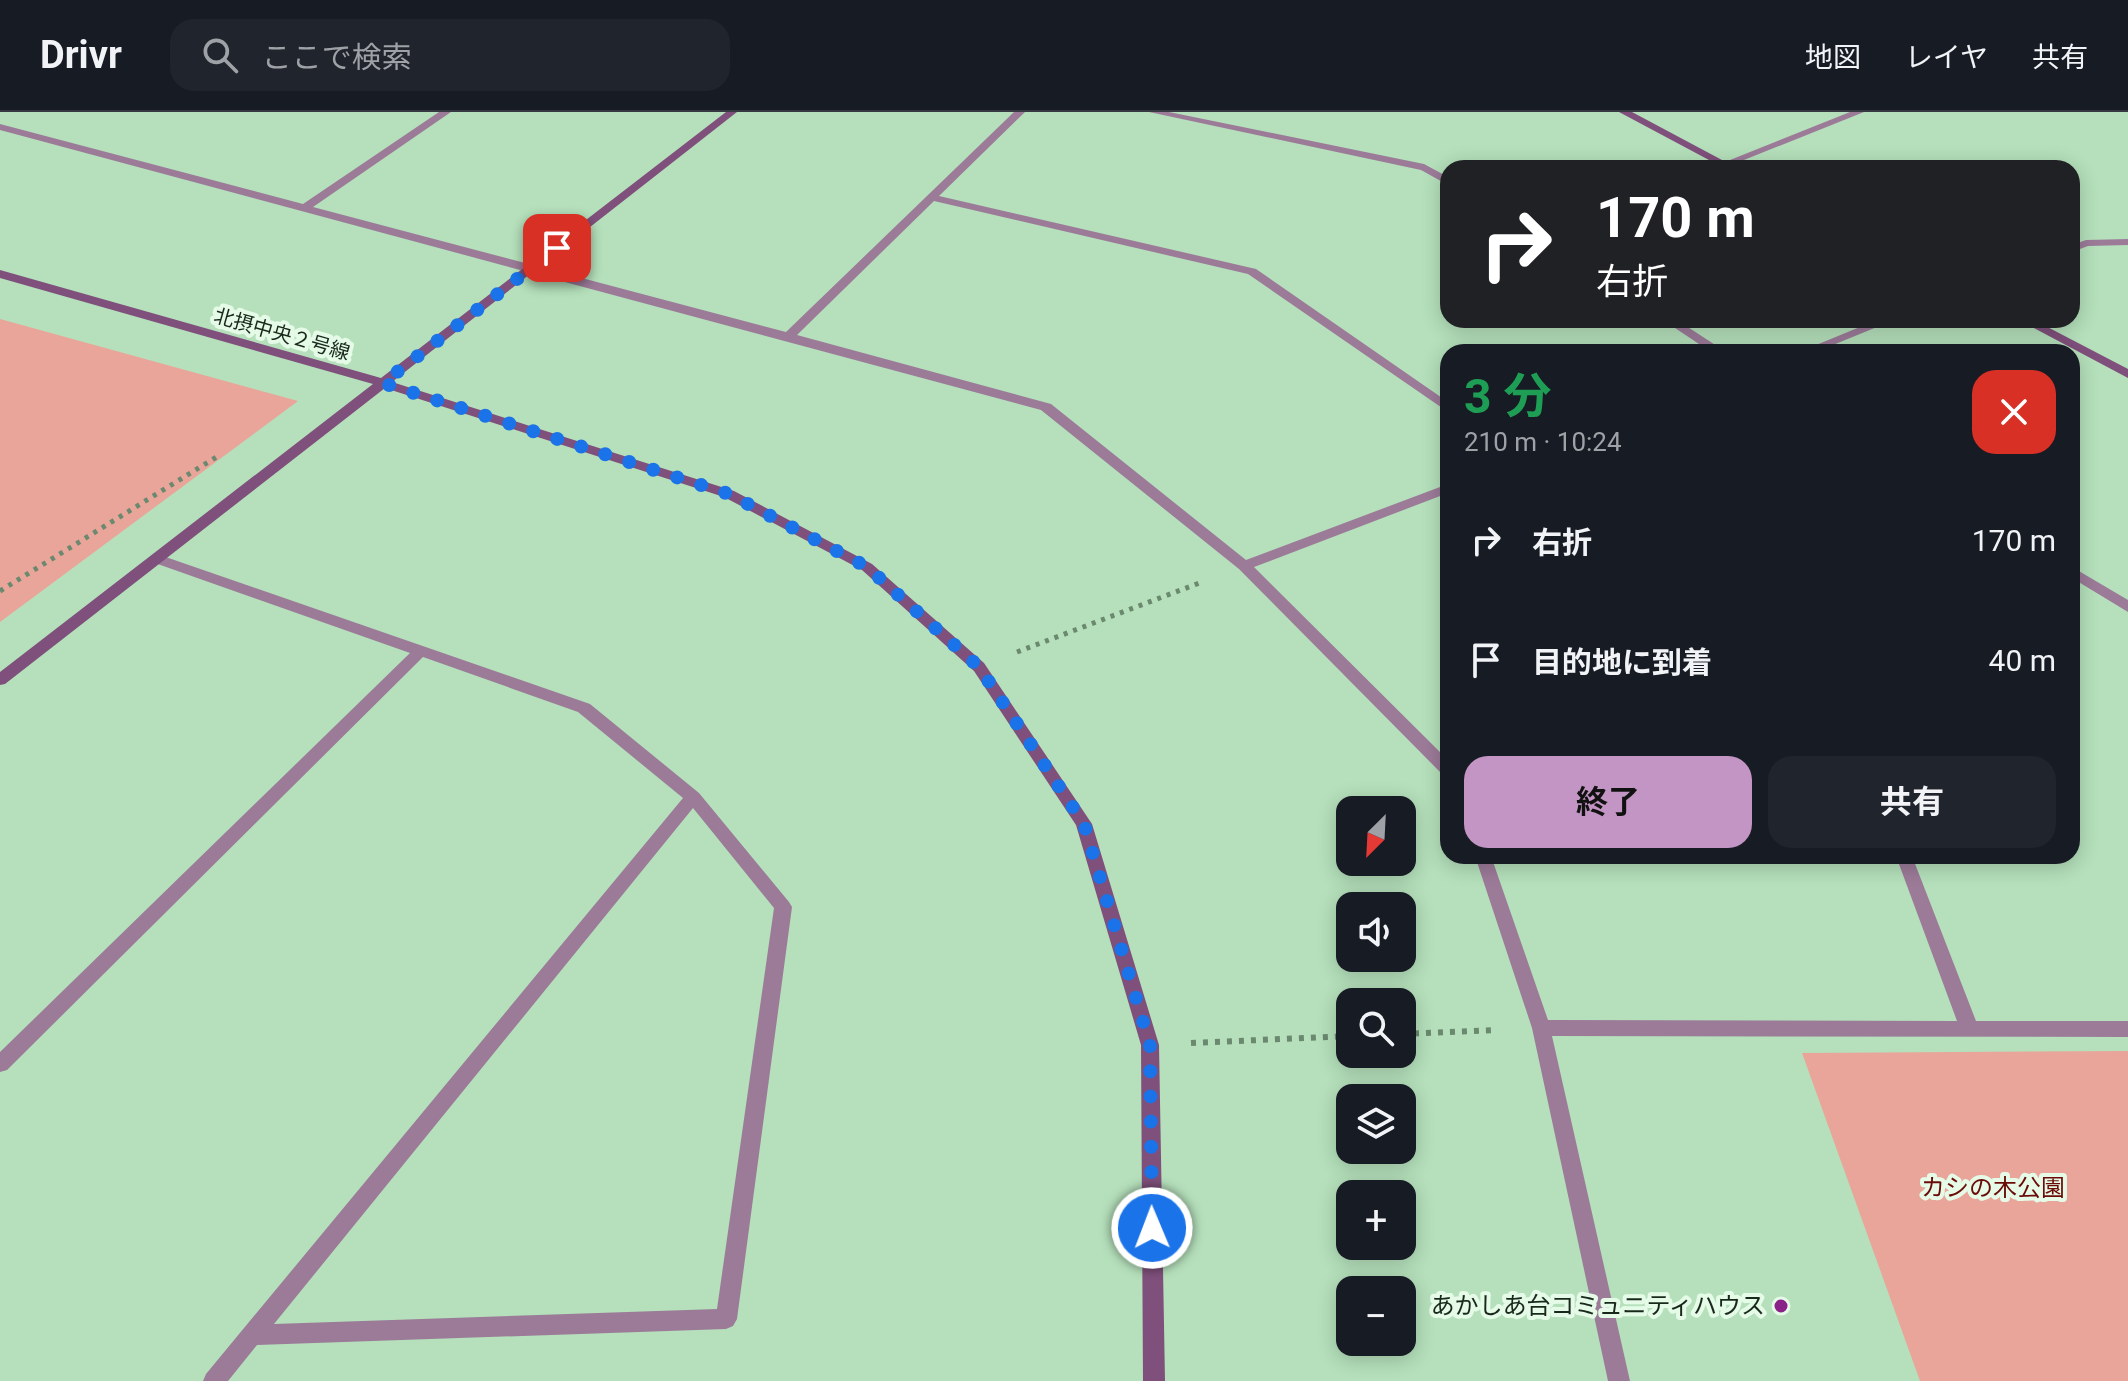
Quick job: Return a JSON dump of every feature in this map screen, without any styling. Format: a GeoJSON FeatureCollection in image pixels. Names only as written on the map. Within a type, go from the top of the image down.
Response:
{"type":"FeatureCollection","features":[{"type":"Feature","properties":{"kind":"street"},"geometry":{"type":"LineString","coordinates":[[304,208],[446,112]]}},
{"type":"Feature","properties":{"kind":"street"},"geometry":{"type":"LineString","coordinates":[[0,680],[732,112]]}},
{"type":"Feature","properties":{"kind":"street"},"geometry":{"type":"LineString","coordinates":[[788,336],[1020,112]]}},
{"type":"Feature","properties":{"kind":"street"},"geometry":{"type":"LineString","coordinates":[[1154,112],[1424,167],[1440,177]]}},
{"type":"Feature","properties":{"kind":"street"},"geometry":{"type":"LineString","coordinates":[[1624,112],[1716,160]]}},
{"type":"Feature","properties":{"kind":"street"},"geometry":{"type":"LineString","coordinates":[[1743,160],[1859,112]]}},
{"type":"Feature","properties":{"kind":"street"},"geometry":{"type":"LineString","coordinates":[[0,127],[1046,407],[1244,566],[1440,762]]}},
{"type":"Feature","properties":{"kind":"street"},"geometry":{"type":"LineString","coordinates":[[934,198],[1252,271],[1440,402]]}},
{"type":"Feature","properties":{"kind":"street"},"geometry":{"type":"LineString","coordinates":[[2080,246],[2128,242]]}},
{"type":"Feature","properties":{"kind":"street","name":"北摂中央２号線"},"geometry":{"type":"LineString","coordinates":[[0,274],[383,383],[729,494],[867,567],[979,667],[1084,824],[1150,1045],[1154,1381]]}},
{"type":"Feature","properties":{"kind":"street"},"geometry":{"type":"LineString","coordinates":[[1682,328],[1707,344]]}},
{"type":"Feature","properties":{"kind":"street"},"geometry":{"type":"LineString","coordinates":[[1826,344],[1867,328]]}},
{"type":"Feature","properties":{"kind":"street"},"geometry":{"type":"LineString","coordinates":[[2040,328],[2071,344]]}},
{"type":"Feature","properties":{"kind":"street"},"geometry":{"type":"LineString","coordinates":[[2080,349],[2128,374]]}},
{"type":"Feature","properties":{"kind":"street"},"geometry":{"type":"LineString","coordinates":[[1244,566],[1440,491]]}},
{"type":"Feature","properties":{"kind":"street"},"geometry":{"type":"LineString","coordinates":[[157,559],[584,708],[693,797],[783,907],[726,1319],[254,1335]]}},
{"type":"Feature","properties":{"kind":"street"},"geometry":{"type":"LineString","coordinates":[[2080,577],[2128,607]]}},
{"type":"Feature","properties":{"kind":"street"},"geometry":{"type":"LineString","coordinates":[[0,1064],[420,652]]}},
{"type":"Feature","properties":{"kind":"street"},"geometry":{"type":"LineString","coordinates":[[214,1381],[693,797]]}},
{"type":"Feature","properties":{"kind":"street"},"geometry":{"type":"LineString","coordinates":[[1486,864],[1541,1028],[1619,1381]]}},
{"type":"Feature","properties":{"kind":"street"},"geometry":{"type":"LineString","coordinates":[[1907,864],[1970,1030]]}},
{"type":"Feature","properties":{"kind":"street"},"geometry":{"type":"LineString","coordinates":[[1541,1028],[2128,1029]]}},
{"type":"Feature","properties":{"kind":"path"},"geometry":{"type":"LineString","coordinates":[[0,591],[225,452]]}},
{"type":"Feature","properties":{"kind":"path"},"geometry":{"type":"LineString","coordinates":[[979,667],[1244,566]]}},
{"type":"Feature","properties":{"kind":"path"},"geometry":{"type":"LineString","coordinates":[[1416,1033],[1541,1028]]}},
{"type":"Feature","properties":{"kind":"path"},"geometry":{"type":"LineString","coordinates":[[1150,1045],[1336,1037]]}},
{"type":"Feature","properties":{"kind":"green space"},"geometry":{"type":"Polygon","coordinates":[[[0,319],[298,401],[0,622],[0,319]]]}},
{"type":"Feature","properties":{"kind":"green space","name":"カシの木公園"},"geometry":{"type":"Polygon","coordinates":[[[2128,1051],[2128,1381],[1920,1381],[1802,1053],[2128,1051]]]}},
{"type":"Feature","properties":{"kind":"place","name":"あかしあ台コミュニティハウス"},"geometry":{"type":"Point","coordinates":[1781,1306]}},
{"type":"Feature","properties":{"kind":"route"},"geometry":{"type":"LineString","coordinates":[[557,248],[383,383],[729,494],[867,567],[979,667],[1084,824],[1150,1045],[1152,1228]]}}]}
